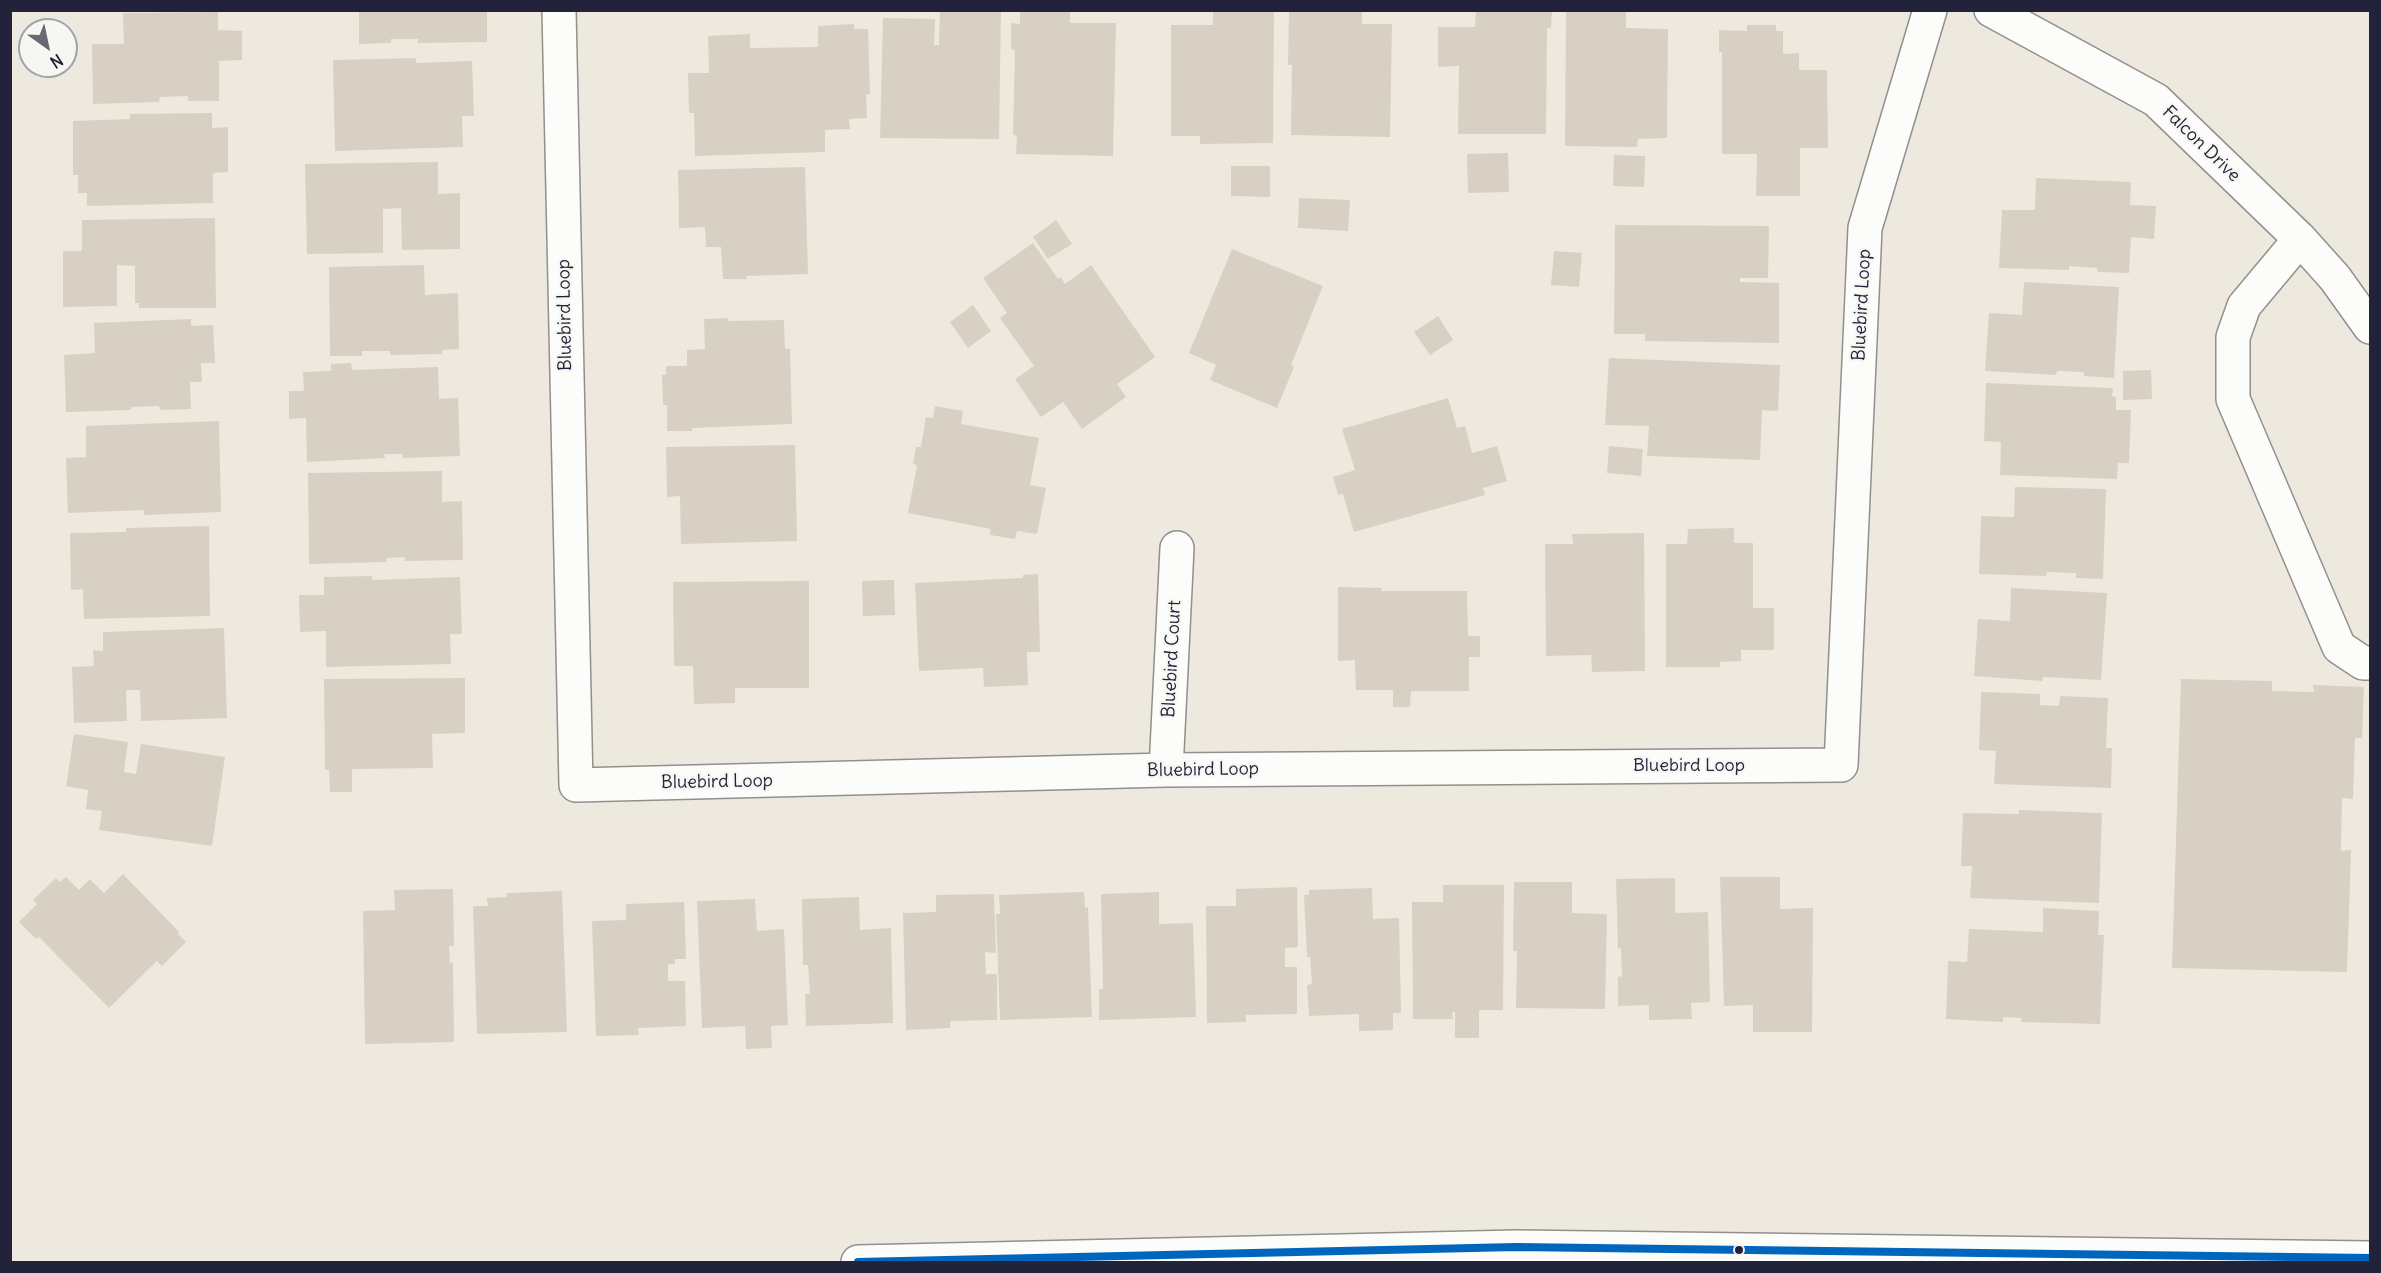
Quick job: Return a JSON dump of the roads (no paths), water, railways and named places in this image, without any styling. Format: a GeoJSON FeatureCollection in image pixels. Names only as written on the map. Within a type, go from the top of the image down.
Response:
{"type":"FeatureCollection","features":[{"type":"Feature","properties":{"kind":"street","name":"Bluebird Loop"},"geometry":{"type":"LineString","coordinates":[[559,10],[576,785],[1166,770],[1841,765],[1865,228],[1930,10]]}},
{"type":"Feature","properties":{"kind":"street","name":"Falcon Drive"},"geometry":{"type":"LineString","coordinates":[[1991,10],[2156,100],[2300,239],[2335,278],[2370,327]]}},
{"type":"Feature","properties":{"kind":"street"},"geometry":{"type":"LineString","coordinates":[[2300,239],[2244,306],[2233,337],[2233,399],[2339,647],[2363,663],[2370,663]]}},
{"type":"Feature","properties":{"kind":"street","name":"Bluebird Court"},"geometry":{"type":"LineString","coordinates":[[1166,770],[1177,548]]}},
{"type":"Feature","properties":{"kind":"street"},"geometry":{"type":"LineString","coordinates":[[858,1263],[1516,1247],[2370,1258]]}}]}
